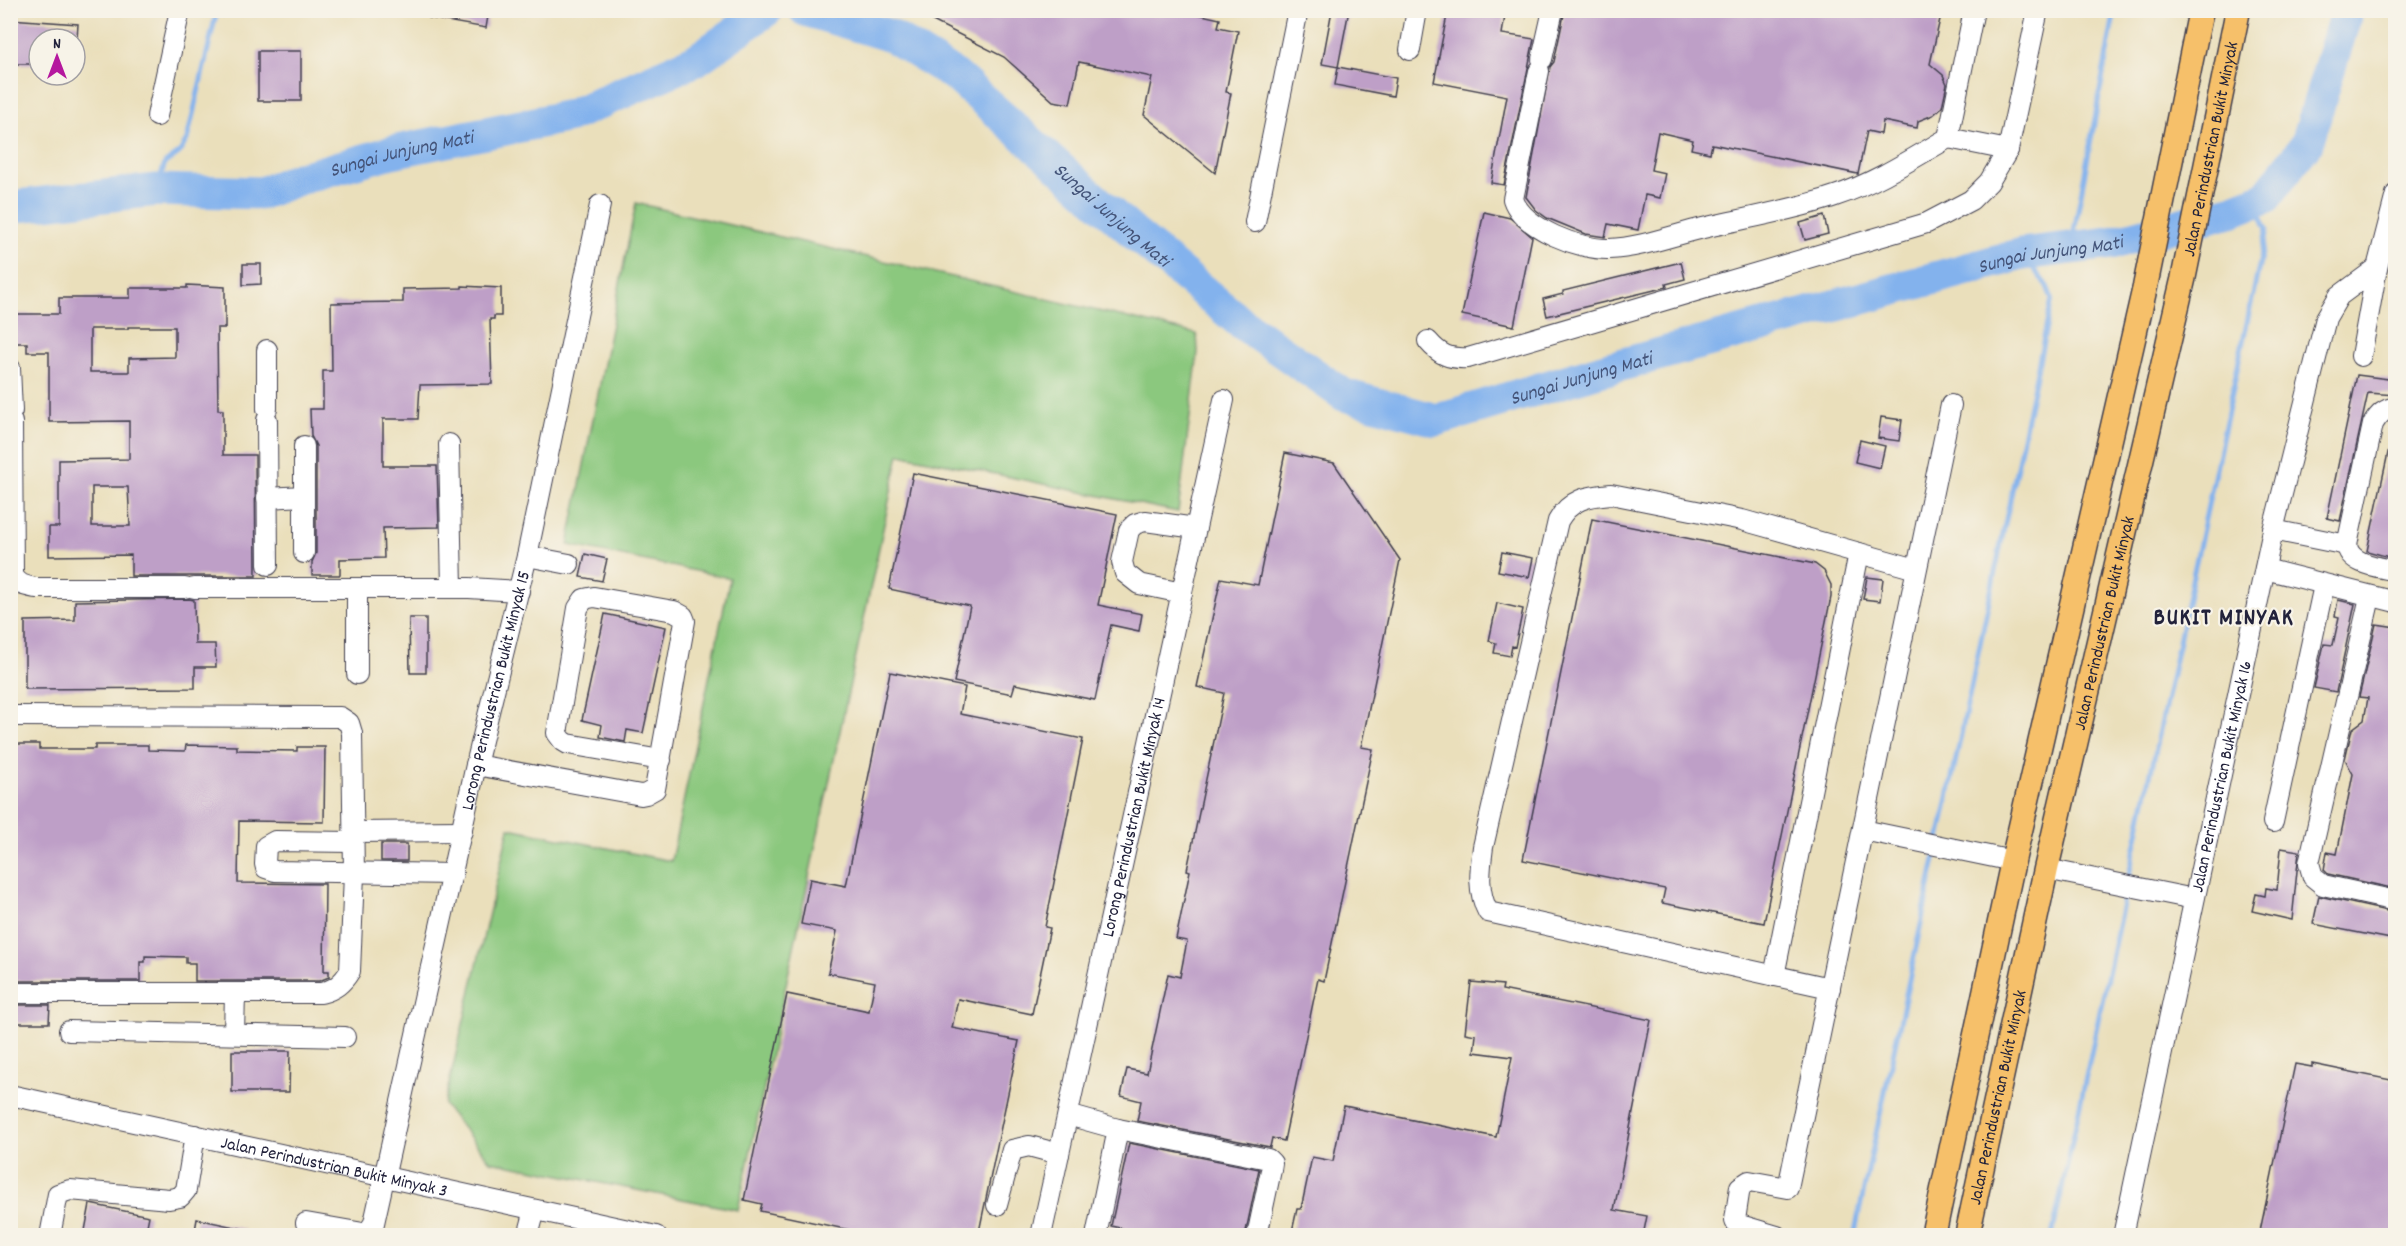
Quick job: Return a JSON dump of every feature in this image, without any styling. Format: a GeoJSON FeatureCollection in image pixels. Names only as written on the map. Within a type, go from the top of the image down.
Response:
{"type":"FeatureCollection","features":[{"type":"Feature","properties":{"kind":"main road","name":"Jalan Perindustrian Bukit Minyak"},"geometry":{"type":"LineString","coordinates":[[1933,1236],[2013,861],[2145,287],[2201,10]]}},
{"type":"Feature","properties":{"kind":"main road","name":"Jalan Perindustrian Bukit Minyak"},"geometry":{"type":"LineString","coordinates":[[1967,1236],[2046,869],[2182,280],[2238,10]]}},
{"type":"Feature","properties":{"kind":"street"},"geometry":{"type":"LineString","coordinates":[[157,116],[180,10]]}},
{"type":"Feature","properties":{"kind":"street"},"geometry":{"type":"LineString","coordinates":[[1255,222],[1298,10]]}},
{"type":"Feature","properties":{"kind":"street"},"geometry":{"type":"LineString","coordinates":[[1410,50],[1417,10]]}},
{"type":"Feature","properties":{"kind":"street"},"geometry":{"type":"LineString","coordinates":[[1553,10],[1513,199],[1515,206],[1541,228],[1558,238],[1584,247],[1621,248],[1835,196],[1884,175],[1948,138],[2008,150]]}},
{"type":"Feature","properties":{"kind":"street"},"geometry":{"type":"LineString","coordinates":[[1948,138],[1974,10]]}},
{"type":"Feature","properties":{"kind":"street"},"geometry":{"type":"LineString","coordinates":[[1428,341],[1440,354],[1453,359],[1468,358],[1927,223],[1971,200],[1989,182],[2008,150],[2038,10]]}},
{"type":"Feature","properties":{"kind":"street"},"geometry":{"type":"LineString","coordinates":[[2361,356],[2377,268],[2396,194]]}},
{"type":"Feature","properties":{"kind":"street","name":"Lorong Perindustrian Bukit Minyak 15"},"geometry":{"type":"LineString","coordinates":[[306,1223],[363,1233],[368,1232],[374,1223],[476,765],[527,556],[600,205]]}},
{"type":"Feature","properties":{"kind":"street","name":"Jalan Perindustrian Bukit Minyak 16"},"geometry":{"type":"LineString","coordinates":[[2123,1236],[2273,530],[2326,318],[2339,296],[2377,268]]}},
{"type":"Feature","properties":{"kind":"street"},"geometry":{"type":"LineString","coordinates":[[267,350],[268,576]]}},
{"type":"Feature","properties":{"kind":"street"},"geometry":{"type":"LineString","coordinates":[[10,368],[13,574],[17,582],[25,586],[190,588],[268,576],[357,588],[519,591]]}},
{"type":"Feature","properties":{"kind":"street","name":"Lorong Perindustrian Bukit Minyak 14"},"geometry":{"type":"LineString","coordinates":[[1041,1236],[1224,400]]}},
{"type":"Feature","properties":{"kind":"street"},"geometry":{"type":"LineString","coordinates":[[1777,1236],[1737,1224],[1735,1220],[1740,1187],[1749,1180],[1788,1188],[1950,405]]}},
{"type":"Feature","properties":{"kind":"street"},"geometry":{"type":"LineString","coordinates":[[2396,407],[2387,408],[2379,414],[2373,424],[2347,546],[2347,552],[2355,560],[2396,571]]}},
{"type":"Feature","properties":{"kind":"street"},"geometry":{"type":"LineString","coordinates":[[449,444],[452,588]]}},
{"type":"Feature","properties":{"kind":"street"},"geometry":{"type":"LineString","coordinates":[[304,446],[304,554]]}},
{"type":"Feature","properties":{"kind":"street"},"geometry":{"type":"LineString","coordinates":[[1830,988],[1488,912],[1482,900],[1480,887],[1483,847],[1558,521],[1564,509],[1592,496],[1611,494],[1742,520],[1917,569]]}},
{"type":"Feature","properties":{"kind":"street"},"geometry":{"type":"LineString","coordinates":[[267,498],[304,496]]}},
{"type":"Feature","properties":{"kind":"street"},"geometry":{"type":"LineString","coordinates":[[1182,593],[1139,584],[1125,573],[1122,562],[1129,530],[1135,524],[1145,521],[1196,528]]}},
{"type":"Feature","properties":{"kind":"street"},"geometry":{"type":"LineString","coordinates":[[2273,530],[2347,546]]}},
{"type":"Feature","properties":{"kind":"street"},"geometry":{"type":"LineString","coordinates":[[1774,976],[1858,553]]}},
{"type":"Feature","properties":{"kind":"street"},"geometry":{"type":"LineString","coordinates":[[527,556],[569,564]]}},
{"type":"Feature","properties":{"kind":"street"},"geometry":{"type":"LineString","coordinates":[[2265,569],[2396,602]]}},
{"type":"Feature","properties":{"kind":"street"},"geometry":{"type":"LineString","coordinates":[[2273,822],[2324,585]]}},
{"type":"Feature","properties":{"kind":"street"},"geometry":{"type":"LineString","coordinates":[[357,588],[357,674]]}},
{"type":"Feature","properties":{"kind":"street"},"geometry":{"type":"LineString","coordinates":[[476,765],[641,795],[655,789],[661,760],[685,627],[683,616],[674,611],[594,597],[584,599],[578,608],[557,727],[559,738],[568,744],[661,760]]}},
{"type":"Feature","properties":{"kind":"street"},"geometry":{"type":"LineString","coordinates":[[2370,597],[2309,862],[2313,877],[2324,885],[2396,901]]}},
{"type":"Feature","properties":{"kind":"street"},"geometry":{"type":"LineString","coordinates":[[10,716],[340,717],[349,723],[352,733],[354,874],[350,971],[334,990],[321,993],[10,993]]}},
{"type":"Feature","properties":{"kind":"street"},"geometry":{"type":"LineString","coordinates":[[1863,830],[2013,861]]}},
{"type":"Feature","properties":{"kind":"street"},"geometry":{"type":"LineString","coordinates":[[453,874],[275,871],[267,868],[265,864],[266,846],[275,841],[462,831]]}},
{"type":"Feature","properties":{"kind":"street"},"geometry":{"type":"LineString","coordinates":[[2046,869],[2194,899]]}},
{"type":"Feature","properties":{"kind":"street"},"geometry":{"type":"LineString","coordinates":[[234,1034],[235,993]]}},
{"type":"Feature","properties":{"kind":"street"},"geometry":{"type":"LineString","coordinates":[[69,1031],[345,1036]]}},
{"type":"Feature","properties":{"kind":"street","name":"Jalan Perindustrian Bukit Minyak 3"},"geometry":{"type":"LineString","coordinates":[[10,1095],[656,1236]]}},
{"type":"Feature","properties":{"kind":"street"},"geometry":{"type":"LineString","coordinates":[[1068,1115],[1118,1129],[1268,1158],[1272,1163],[1257,1236]]}},
{"type":"Feature","properties":{"kind":"street"},"geometry":{"type":"LineString","coordinates":[[1096,1236],[1118,1129]]}},
{"type":"Feature","properties":{"kind":"street"},"geometry":{"type":"LineString","coordinates":[[50,1236],[58,1194],[63,1191],[169,1199],[180,1197],[186,1190],[195,1135]]}},
{"type":"Feature","properties":{"kind":"street"},"geometry":{"type":"LineString","coordinates":[[997,1205],[1012,1150],[1029,1146],[1059,1154]]}},
{"type":"Feature","properties":{"kind":"street"},"geometry":{"type":"LineString","coordinates":[[528,1236],[535,1210]]}},
{"type":"Feature","properties":{"kind":"green space"},"geometry":{"type":"Polygon","coordinates":[[[636,203],[1197,334],[1198,352],[1178,512],[899,454],[738,1210],[490,1161],[444,1105],[509,828],[671,861],[730,578],[568,545],[636,203]]]}},
{"type":"Feature","properties":{"kind":"building"},"geometry":{"type":"Polygon","coordinates":[[[430,10],[489,10],[486,28],[429,18],[430,10]]]}},
{"type":"Feature","properties":{"kind":"building"},"geometry":{"type":"Polygon","coordinates":[[[911,10],[1179,10],[1220,19],[1218,27],[1238,31],[1226,92],[1231,93],[1215,173],[1144,115],[1152,77],[1079,62],[1070,104],[1053,101],[1004,57],[911,10]]]}},
{"type":"Feature","properties":{"kind":"building"},"geometry":{"type":"Polygon","coordinates":[[[1332,10],[1349,10],[1338,67],[1322,64],[1332,10]]]}},
{"type":"Feature","properties":{"kind":"building"},"geometry":{"type":"Polygon","coordinates":[[[1448,10],[1506,10],[1502,34],[1534,39],[1504,185],[1491,183],[1507,96],[1434,82],[1448,10]]]}},
{"type":"Feature","properties":{"kind":"building"},"geometry":{"type":"Polygon","coordinates":[[[1565,10],[1942,10],[1930,64],[1943,75],[1947,84],[1942,107],[1933,115],[1918,121],[1917,128],[1883,121],[1881,134],[1867,131],[1858,174],[1712,144],[1710,153],[1691,149],[1693,140],[1658,132],[1651,170],[1665,173],[1660,198],[1645,195],[1638,230],[1608,224],[1605,237],[1586,234],[1547,218],[1536,210],[1526,197],[1550,67],[1554,62],[1565,10]]]}},
{"type":"Feature","properties":{"kind":"building"},"geometry":{"type":"Polygon","coordinates":[[[10,19],[78,24],[78,27],[27,27],[27,64],[10,64],[10,19]]]}},
{"type":"Feature","properties":{"kind":"building"},"geometry":{"type":"Polygon","coordinates":[[[258,51],[301,51],[301,101],[258,101],[258,51]]]}},
{"type":"Feature","properties":{"kind":"building"},"geometry":{"type":"Polygon","coordinates":[[[1338,67],[1396,78],[1393,96],[1335,85],[1338,67]]]}},
{"type":"Feature","properties":{"kind":"building"},"geometry":{"type":"Polygon","coordinates":[[[1484,212],[1510,218],[1532,237],[1514,326],[1462,315],[1484,212]]]}},
{"type":"Feature","properties":{"kind":"building"},"geometry":{"type":"Polygon","coordinates":[[[1824,216],[1828,234],[1805,240],[1800,223],[1824,216]]]}},
{"type":"Feature","properties":{"kind":"building"},"geometry":{"type":"Polygon","coordinates":[[[1681,262],[1685,279],[1666,284],[1667,287],[1547,316],[1543,299],[1563,294],[1563,291],[1681,262]]]}},
{"type":"Feature","properties":{"kind":"building"},"geometry":{"type":"Polygon","coordinates":[[[243,264],[261,264],[261,284],[243,285],[243,264]]]}},
{"type":"Feature","properties":{"kind":"building"},"geometry":{"type":"Polygon","coordinates":[[[187,285],[225,287],[225,328],[217,328],[218,410],[223,410],[223,455],[255,455],[256,576],[131,576],[131,555],[49,556],[49,527],[59,527],[59,460],[129,459],[129,421],[49,422],[49,352],[27,352],[27,343],[10,343],[10,314],[59,314],[59,298],[130,298],[130,288],[187,288],[187,285]],[[128,327],[128,329],[90,329],[90,372],[129,372],[129,358],[175,357],[175,327],[128,327]],[[92,487],[92,526],[130,526],[128,487],[92,487]]]}},
{"type":"Feature","properties":{"kind":"building"},"geometry":{"type":"Polygon","coordinates":[[[462,286],[501,288],[501,316],[494,316],[494,319],[490,319],[492,384],[420,385],[418,419],[383,419],[383,466],[437,466],[439,527],[383,528],[384,558],[340,559],[340,575],[312,575],[312,562],[316,553],[316,446],[311,436],[310,409],[323,409],[323,371],[332,371],[331,303],[403,302],[403,289],[462,288],[462,286]]]}},
{"type":"Feature","properties":{"kind":"building"},"geometry":{"type":"Polygon","coordinates":[[[2357,375],[2396,380],[2396,395],[2368,393],[2340,521],[2327,518],[2357,375]]]}},
{"type":"Feature","properties":{"kind":"building"},"geometry":{"type":"Polygon","coordinates":[[[1881,417],[1902,420],[1899,441],[1878,438],[1881,417]]]}},
{"type":"Feature","properties":{"kind":"building"},"geometry":{"type":"Polygon","coordinates":[[[1860,440],[1885,446],[1880,468],[1855,462],[1860,440]]]}},
{"type":"Feature","properties":{"kind":"building"},"geometry":{"type":"Polygon","coordinates":[[[2389,448],[2396,449],[2396,559],[2367,551],[2389,448]]]}},
{"type":"Feature","properties":{"kind":"building"},"geometry":{"type":"Polygon","coordinates":[[[1285,453],[1334,463],[1400,560],[1361,747],[1373,749],[1324,981],[1318,979],[1284,1141],[1272,1138],[1270,1147],[1137,1121],[1141,1101],[1121,1096],[1127,1069],[1147,1073],[1168,974],[1180,977],[1187,941],[1176,939],[1190,871],[1187,870],[1224,693],[1197,687],[1221,578],[1258,585],[1285,453]]]}},
{"type":"Feature","properties":{"kind":"building"},"geometry":{"type":"Polygon","coordinates":[[[913,473],[1117,514],[1098,605],[1142,614],[1139,631],[1111,625],[1095,700],[1015,684],[1012,694],[954,682],[970,606],[889,589],[913,473]]]}},
{"type":"Feature","properties":{"kind":"building"},"geometry":{"type":"Polygon","coordinates":[[[1592,519],[1815,564],[1824,571],[1831,585],[1831,597],[1764,923],[1662,903],[1665,889],[1523,860],[1592,519]]]}},
{"type":"Feature","properties":{"kind":"building"},"geometry":{"type":"Polygon","coordinates":[[[1502,552],[1533,558],[1529,577],[1498,571],[1502,552]]]}},
{"type":"Feature","properties":{"kind":"building"},"geometry":{"type":"Polygon","coordinates":[[[585,554],[607,559],[602,581],[580,577],[585,554]]]}},
{"type":"Feature","properties":{"kind":"building"},"geometry":{"type":"Polygon","coordinates":[[[1867,577],[1883,579],[1880,601],[1863,599],[1867,577]]]}},
{"type":"Feature","properties":{"kind":"building"},"geometry":{"type":"Polygon","coordinates":[[[194,600],[195,644],[215,644],[216,667],[195,667],[195,688],[25,689],[25,621],[75,620],[75,601],[194,600]]]}},
{"type":"Feature","properties":{"kind":"building"},"geometry":{"type":"Polygon","coordinates":[[[2338,600],[2355,604],[2336,692],[2314,688],[2324,644],[2333,645],[2339,617],[2335,616],[2338,600]]]}},
{"type":"Feature","properties":{"kind":"building"},"geometry":{"type":"Polygon","coordinates":[[[1497,603],[1523,609],[1515,647],[1512,646],[1510,656],[1494,653],[1496,643],[1489,641],[1497,603]]]}},
{"type":"Feature","properties":{"kind":"building"},"geometry":{"type":"Polygon","coordinates":[[[605,614],[666,627],[643,733],[627,730],[625,742],[600,737],[602,725],[582,720],[605,614]]]}},
{"type":"Feature","properties":{"kind":"building"},"geometry":{"type":"Polygon","coordinates":[[[409,618],[426,618],[426,673],[410,673],[409,618]]]}},
{"type":"Feature","properties":{"kind":"building"},"geometry":{"type":"Polygon","coordinates":[[[2376,624],[2396,627],[2396,889],[2328,874],[2324,870],[2327,852],[2337,854],[2353,774],[2345,759],[2352,729],[2364,720],[2368,698],[2359,697],[2376,624]]]}},
{"type":"Feature","properties":{"kind":"building"},"geometry":{"type":"Polygon","coordinates":[[[890,672],[965,687],[960,714],[1083,739],[1045,927],[1050,928],[1032,1014],[958,999],[952,1028],[1019,1041],[979,1232],[958,1228],[957,1236],[878,1236],[760,1211],[762,1204],[744,1200],[787,994],[869,1011],[875,982],[828,973],[837,931],[801,924],[810,879],[846,886],[890,672]]]}},
{"type":"Feature","properties":{"kind":"building"},"geometry":{"type":"Polygon","coordinates":[[[10,744],[39,744],[39,749],[95,749],[95,745],[148,745],[148,750],[185,751],[186,745],[237,746],[237,750],[297,751],[297,747],[325,747],[324,822],[239,821],[238,883],[325,884],[324,971],[329,971],[329,977],[319,981],[195,981],[195,963],[186,963],[186,957],[145,956],[145,962],[140,962],[140,981],[10,981],[10,744]]]}},
{"type":"Feature","properties":{"kind":"building"},"geometry":{"type":"Polygon","coordinates":[[[381,844],[407,844],[407,861],[381,861],[381,844]]]}},
{"type":"Feature","properties":{"kind":"building"},"geometry":{"type":"Polygon","coordinates":[[[2281,848],[2299,851],[2292,920],[2252,911],[2256,894],[2265,896],[2266,888],[2277,890],[2281,848]]]}},
{"type":"Feature","properties":{"kind":"building"},"geometry":{"type":"Polygon","coordinates":[[[2319,896],[2396,913],[2396,940],[2313,924],[2319,896]]]}},
{"type":"Feature","properties":{"kind":"building"},"geometry":{"type":"Polygon","coordinates":[[[1471,982],[1503,985],[1502,990],[1651,1020],[1614,1210],[1647,1216],[1643,1236],[1291,1236],[1297,1209],[1301,1209],[1312,1157],[1333,1161],[1344,1106],[1496,1137],[1512,1057],[1474,1052],[1476,1035],[1465,1033],[1471,982]]]}},
{"type":"Feature","properties":{"kind":"building"},"geometry":{"type":"Polygon","coordinates":[[[10,1005],[50,1005],[49,1023],[10,1023],[10,1005]]]}},
{"type":"Feature","properties":{"kind":"building"},"geometry":{"type":"Polygon","coordinates":[[[232,1051],[290,1051],[289,1092],[232,1092],[232,1051]]]}},
{"type":"Feature","properties":{"kind":"building"},"geometry":{"type":"Polygon","coordinates":[[[2295,1064],[2312,1067],[2312,1064],[2396,1081],[2396,1236],[2259,1236],[2295,1064]]]}},
{"type":"Feature","properties":{"kind":"building"},"geometry":{"type":"Polygon","coordinates":[[[1129,1143],[1259,1169],[1245,1236],[1138,1236],[1139,1232],[1111,1226],[1129,1143]]]}},
{"type":"Feature","properties":{"kind":"building"},"geometry":{"type":"Polygon","coordinates":[[[90,1204],[149,1216],[145,1236],[84,1236],[90,1204]]]}},
{"type":"Feature","properties":{"kind":"building"},"geometry":{"type":"Polygon","coordinates":[[[197,1219],[244,1229],[243,1236],[194,1236],[197,1219]]]}},
{"type":"Feature","properties":{"kind":"waterway"},"geometry":{"type":"LineString","coordinates":[[156,190],[165,163],[179,153],[187,140],[217,10]]}},
{"type":"Feature","properties":{"kind":"waterway","name":"Sungai Junjung Mati"},"geometry":{"type":"LineString","coordinates":[[10,207],[156,190],[262,193],[301,178],[392,152],[570,116],[696,60],[767,10]]}},
{"type":"Feature","properties":{"kind":"waterway","name":"Sungai Junjung Mati"},"geometry":{"type":"LineString","coordinates":[[805,10],[891,36],[956,76],[1137,236],[1240,322],[1344,395],[1436,420],[1599,371],[2022,254],[2111,243],[2234,210],[2266,197],[2307,143],[2347,10]]}},
{"type":"Feature","properties":{"kind":"waterway"},"geometry":{"type":"LineString","coordinates":[[2071,248],[2115,10]]}},
{"type":"Feature","properties":{"kind":"waterway"},"geometry":{"type":"LineString","coordinates":[[2052,1236],[2267,229],[2255,202]]}},
{"type":"Feature","properties":{"kind":"waterway"},"geometry":{"type":"LineString","coordinates":[[1939,840],[2052,299],[2047,286],[2022,254]]}},
{"type":"Feature","properties":{"kind":"waterway"},"geometry":{"type":"LineString","coordinates":[[1854,1236],[1937,850]]}},
{"type":"Feature","properties":{"kind":"district","name":"BUKIT MINYAK"},"geometry":{"type":"Point","coordinates":[2224,616]}}]}
